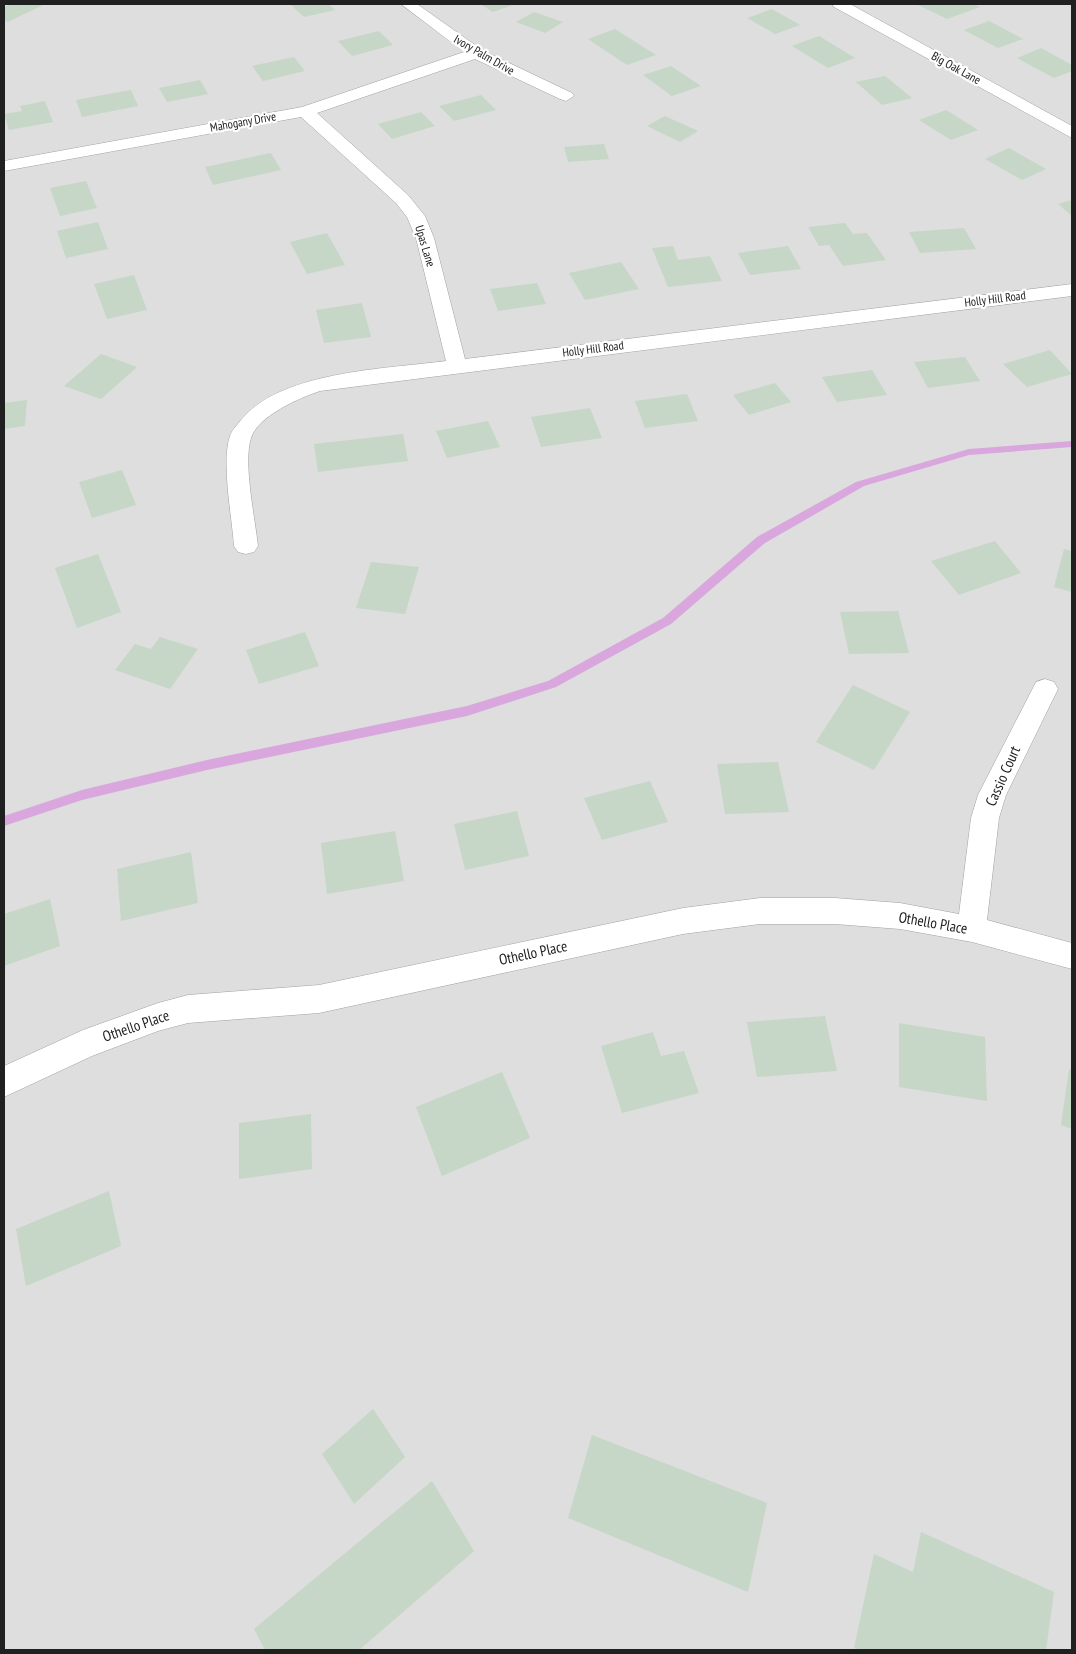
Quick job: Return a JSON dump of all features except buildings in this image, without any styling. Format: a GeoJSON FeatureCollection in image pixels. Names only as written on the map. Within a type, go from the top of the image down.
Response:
{"type":"FeatureCollection","features":[{"type":"Feature","properties":{"kind":"street","name":"Ivory Palm Drive"},"geometry":{"type":"LineString","coordinates":[[408,4],[476,53],[509,71],[566,96]]}},
{"type":"Feature","properties":{"kind":"street","name":"Big Oak Lane"},"geometry":{"type":"LineString","coordinates":[[839,4],[1072,133]]}},
{"type":"Feature","properties":{"kind":"street","name":"Mahogany Drive"},"geometry":{"type":"LineString","coordinates":[[4,166],[305,110],[476,53]]}},
{"type":"Feature","properties":{"kind":"street","name":"Upas Lane"},"geometry":{"type":"LineString","coordinates":[[305,110],[402,198],[416,216],[425,238],[457,366]]}},
{"type":"Feature","properties":{"kind":"street","name":"Holly Hill Road"},"geometry":{"type":"LineString","coordinates":[[246,546],[237,455],[241,435],[256,416],[277,400],[292,393],[318,385],[457,366],[1072,290]]}},
{"type":"Feature","properties":{"kind":"street","name":"Cassio Court"},"geometry":{"type":"LineString","coordinates":[[972,929],[985,818],[992,795],[1045,689]]}},
{"type":"Feature","properties":{"kind":"street","name":"Othello Place"},"geometry":{"type":"LineString","coordinates":[[4,1082],[83,1045],[158,1017],[188,1009],[319,999],[683,921],[760,911],[835,911],[900,916],[972,929],[1072,956]]}},
{"type":"Feature","properties":{"kind":"shaded area"},"geometry":{"type":"Polygon","coordinates":[[[4,4],[1072,4],[1072,1650],[4,1650],[4,4]]]}},
{"type":"Feature","properties":{"kind":"waterway"},"geometry":{"type":"LineString","coordinates":[[4,821],[82,795],[207,765],[467,711],[552,684],[667,621],[761,540],[860,484],[969,452],[1072,444]]}}]}
